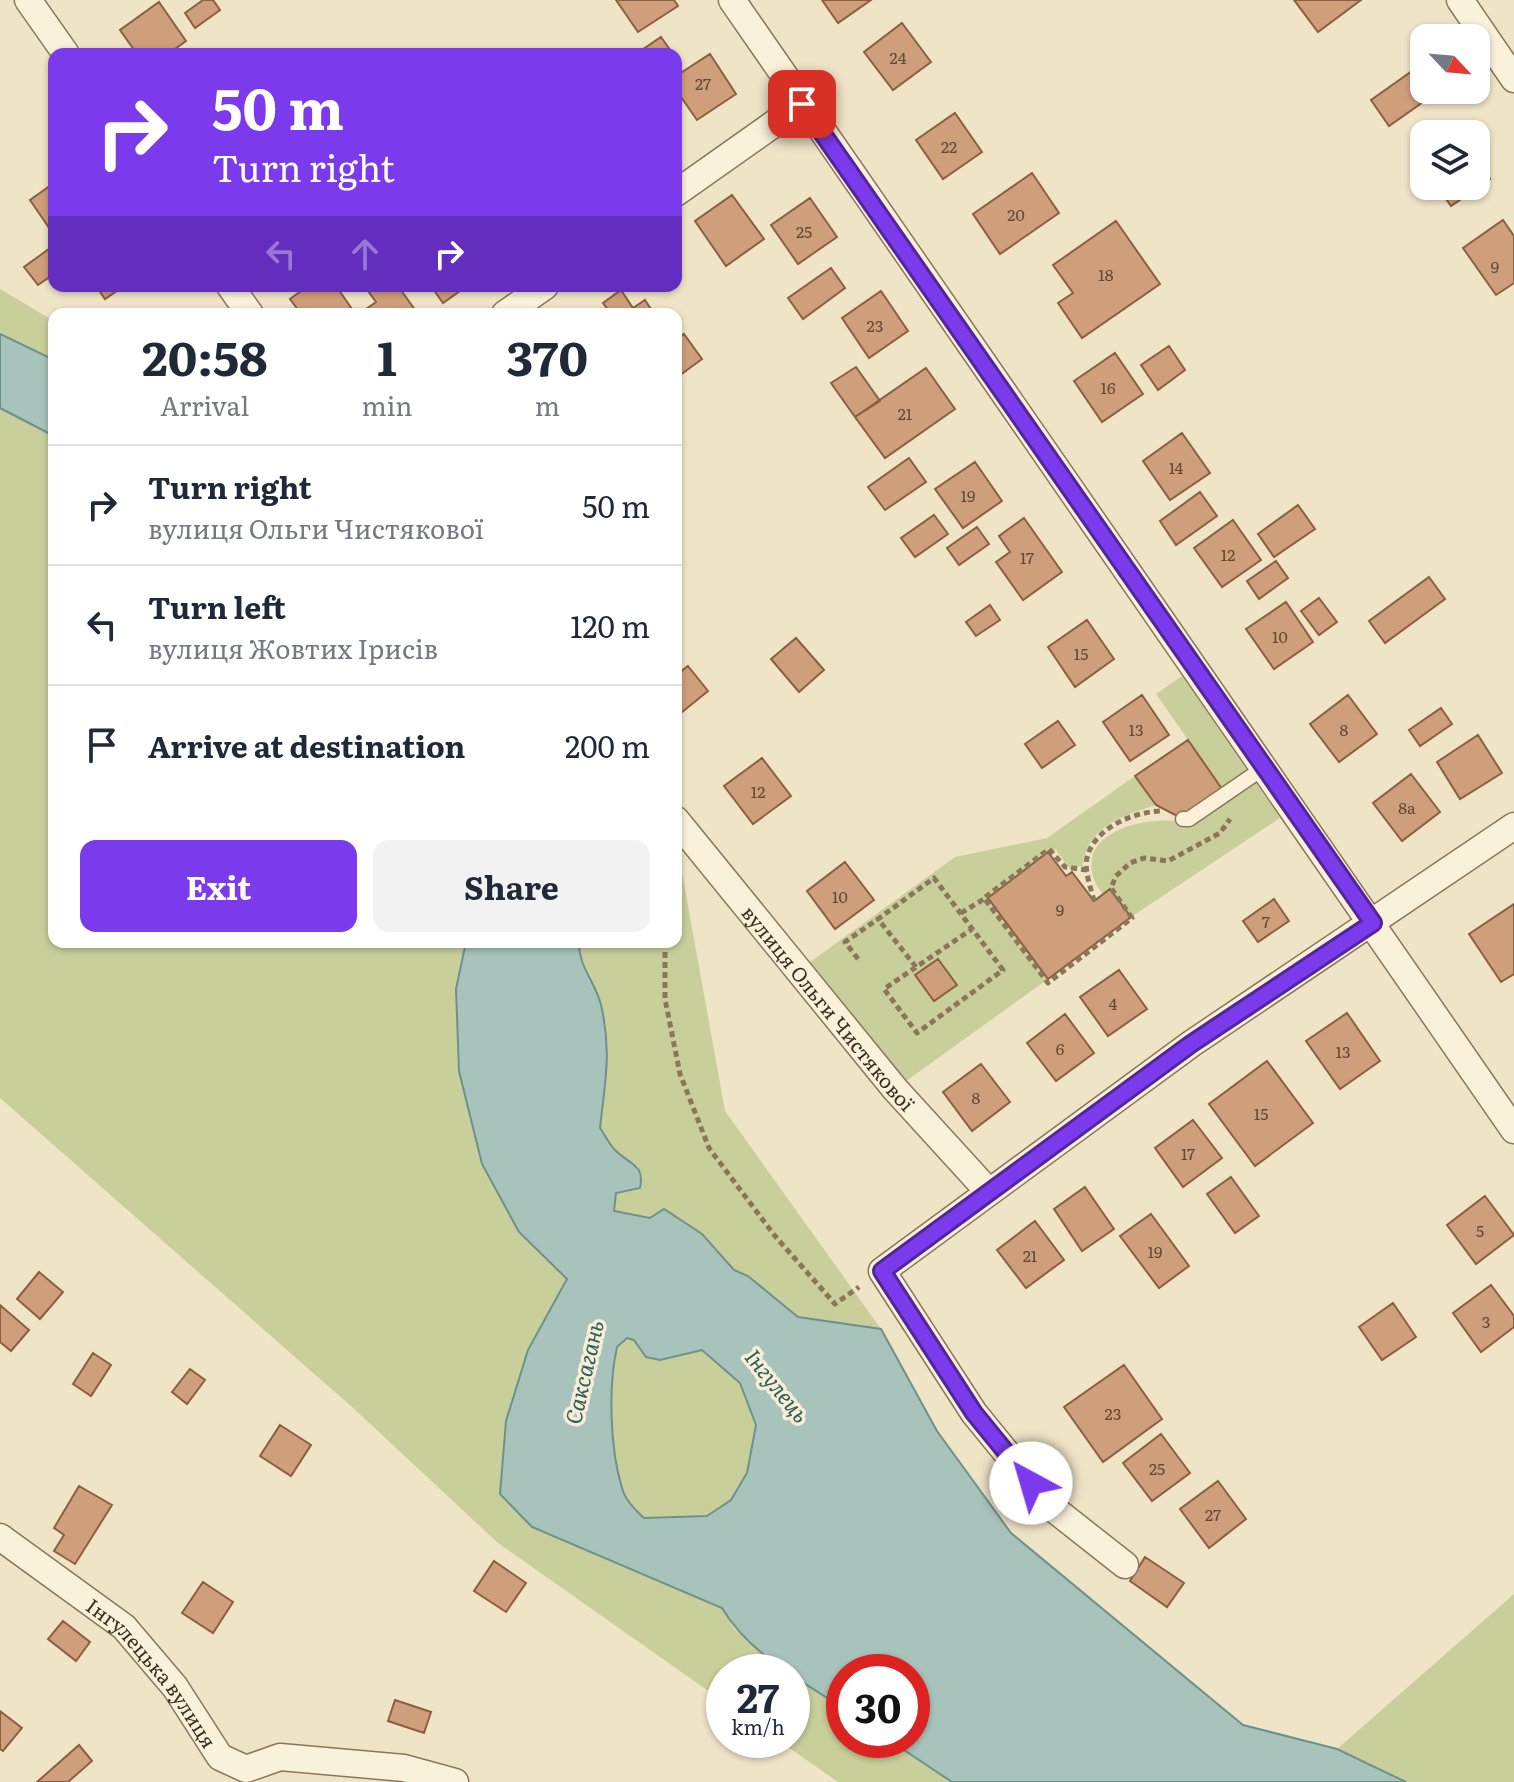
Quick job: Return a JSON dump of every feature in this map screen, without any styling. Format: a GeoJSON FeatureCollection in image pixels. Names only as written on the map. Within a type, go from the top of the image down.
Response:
{"type":"FeatureCollection","features":[{"type":"Feature","properties":{"kind":"street"},"geometry":{"type":"LineString","coordinates":[[28,0],[62,48]]}},
{"type":"Feature","properties":{"kind":"street"},"geometry":{"type":"LineString","coordinates":[[732,0],[1514,1130]]}},
{"type":"Feature","properties":{"kind":"street"},"geometry":{"type":"LineString","coordinates":[[1460,0],[1514,79]]}},
{"type":"Feature","properties":{"kind":"street"},"geometry":{"type":"LineString","coordinates":[[682,189],[802,104]]}},
{"type":"Feature","properties":{"kind":"street"},"geometry":{"type":"LineString","coordinates":[[514,308],[536,292]]}},
{"type":"Feature","properties":{"kind":"street"},"geometry":{"type":"LineString","coordinates":[[1125,1565],[1050,1506],[974,1413],[882,1271],[1191,1044],[1514,826]]}},
{"type":"Feature","properties":{"kind":"street","name":"вулиця Ольги Чистякової"},"geometry":{"type":"LineString","coordinates":[[682,827],[895,1089],[988,1191]]}},
{"type":"Feature","properties":{"kind":"street","name":"Інгулецька вулиця"},"geometry":{"type":"LineString","coordinates":[[0,1537],[124,1627],[175,1687],[220,1757],[246,1769],[280,1757],[404,1768],[455,1782]]}},
{"type":"Feature","properties":{"kind":"lane"},"geometry":{"type":"LineString","coordinates":[[1183,819],[1189,819],[1262,769]]}},
{"type":"Feature","properties":{"kind":"path"},"geometry":{"type":"LineString","coordinates":[[984,898],[1048,983],[1132,918],[1111,888],[1124,868],[1144,858],[1168,861],[1227,827],[1230,814],[1218,798]]}},
{"type":"Feature","properties":{"kind":"path"},"geometry":{"type":"LineString","coordinates":[[1094,901],[1086,861],[1094,842],[1120,822],[1137,814],[1162,811],[1183,819]]}},
{"type":"Feature","properties":{"kind":"path"},"geometry":{"type":"LineString","coordinates":[[961,913],[1049,849],[1065,867],[1087,870]]}},
{"type":"Feature","properties":{"kind":"path"},"geometry":{"type":"LineString","coordinates":[[858,959],[845,942],[934,878],[1003,970],[917,1033],[884,989],[972,929]]}},
{"type":"Feature","properties":{"kind":"path"},"geometry":{"type":"LineString","coordinates":[[878,919],[916,967]]}},
{"type":"Feature","properties":{"kind":"path"},"geometry":{"type":"LineString","coordinates":[[665,948],[665,999],[680,1074],[709,1148],[775,1236],[835,1304],[882,1271]]}},
{"type":"Feature","properties":{"kind":"green space"},"geometry":{"type":"Polygon","coordinates":[[[0,289],[48,317],[48,357],[0,334],[0,289]]]}},
{"type":"Feature","properties":{"kind":"green space"},"geometry":{"type":"Polygon","coordinates":[[[0,408],[48,433],[48,948],[465,948],[456,989],[459,1071],[482,1164],[519,1232],[567,1279],[528,1350],[514,1394],[532,1527],[722,1608],[734,1629],[765,1654],[706,1654],[706,1689],[498,1543],[352,1407],[0,1098],[0,408]]]}},
{"type":"Feature","properties":{"kind":"green space"},"geometry":{"type":"Polygon","coordinates":[[[1182,676],[1280,818],[1131,917],[1109,900],[1095,883],[1092,860],[1097,846],[1124,828],[1141,823],[1175,821],[1190,824],[1228,797],[1156,694],[1182,676]]]}},
{"type":"Feature","properties":{"kind":"green space"},"geometry":{"type":"Polygon","coordinates":[[[1135,776],[1156,805],[1120,818],[1099,832],[1091,841],[1083,866],[1074,867],[1072,872],[1056,850],[1048,852],[988,898],[1048,979],[895,1089],[799,970],[955,857],[1047,838],[1135,776]]]}},
{"type":"Feature","properties":{"kind":"green space"},"geometry":{"type":"Polygon","coordinates":[[[682,872],[725,1111],[881,1329],[798,1317],[748,1276],[734,1270],[702,1234],[664,1209],[650,1218],[614,1212],[616,1193],[639,1167],[615,1150],[600,1128],[607,1035],[601,1004],[579,948],[682,948],[682,872]]]}},
{"type":"Feature","properties":{"kind":"green space"},"geometry":{"type":"Polygon","coordinates":[[[627,1338],[634,1340],[646,1357],[680,1356],[702,1350],[740,1383],[756,1425],[747,1473],[731,1500],[707,1516],[644,1518],[623,1492],[615,1455],[611,1399],[617,1347],[627,1338]]]}},
{"type":"Feature","properties":{"kind":"green space"},"geometry":{"type":"Polygon","coordinates":[[[1514,1594],[1514,1782],[1406,1782],[1337,1749],[1514,1594]]]}},
{"type":"Feature","properties":{"kind":"green space"},"geometry":{"type":"Polygon","coordinates":[[[810,1686],[826,1697],[826,1758],[916,1758],[952,1782],[838,1782],[804,1758],[810,1758],[810,1686]]]}},
{"type":"Feature","properties":{"kind":"water"},"geometry":{"type":"Polygon","coordinates":[[[0,334],[48,357],[48,433],[0,408],[0,334]]]}},
{"type":"Feature","properties":{"kind":"water"},"geometry":{"type":"Polygon","coordinates":[[[465,948],[579,948],[601,1005],[606,1038],[600,1128],[613,1148],[638,1169],[641,1180],[640,1188],[616,1193],[614,1211],[650,1218],[664,1209],[702,1234],[734,1270],[748,1276],[798,1317],[881,1329],[937,1431],[1011,1533],[1243,1725],[1337,1749],[1406,1782],[952,1782],[916,1758],[930,1758],[930,1654],[826,1654],[826,1697],[810,1687],[810,1654],[762,1654],[746,1639],[722,1608],[532,1527],[500,1494],[506,1421],[528,1350],[567,1279],[519,1232],[482,1164],[459,1071],[456,989],[465,948]],[[627,1338],[617,1347],[611,1399],[613,1437],[623,1492],[644,1518],[707,1516],[731,1500],[747,1473],[756,1425],[740,1383],[702,1350],[660,1360],[646,1357],[634,1340],[627,1338]]]}},
{"type":"Feature","properties":{"kind":"building"},"geometry":{"type":"Polygon","coordinates":[[[203,0],[213,0],[220,10],[195,28],[185,13],[203,0]]]}},
{"type":"Feature","properties":{"kind":"building"},"geometry":{"type":"Polygon","coordinates":[[[616,0],[674,0],[678,6],[638,32],[616,0]]]}},
{"type":"Feature","properties":{"kind":"building"},"geometry":{"type":"Polygon","coordinates":[[[822,0],[871,0],[838,23],[822,0]]]}},
{"type":"Feature","properties":{"kind":"building"},"geometry":{"type":"Polygon","coordinates":[[[1294,0],[1361,0],[1318,32],[1294,0]]]}},
{"type":"Feature","properties":{"kind":"building"},"geometry":{"type":"Polygon","coordinates":[[[159,2],[186,41],[176,48],[133,48],[120,30],[159,2]]]}},
{"type":"Feature","properties":{"kind":"building"},"geometry":{"type":"Polygon","coordinates":[[[902,23],[931,62],[893,90],[864,52],[902,23]]]}},
{"type":"Feature","properties":{"kind":"building"},"geometry":{"type":"Polygon","coordinates":[[[661,37],[669,48],[645,48],[661,37]]]}},
{"type":"Feature","properties":{"kind":"building"},"geometry":{"type":"Polygon","coordinates":[[[710,54],[736,94],[697,120],[682,99],[682,72],[710,54]]]}},
{"type":"Feature","properties":{"kind":"building"},"geometry":{"type":"Polygon","coordinates":[[[1410,73],[1410,104],[1420,104],[1389,126],[1371,100],[1410,73]]]}},
{"type":"Feature","properties":{"kind":"building"},"geometry":{"type":"Polygon","coordinates":[[[955,113],[982,152],[943,179],[916,140],[955,113]]]}},
{"type":"Feature","properties":{"kind":"building"},"geometry":{"type":"Polygon","coordinates":[[[1032,173],[1059,213],[1000,254],[973,214],[1032,173]]]}},
{"type":"Feature","properties":{"kind":"building"},"geometry":{"type":"Polygon","coordinates":[[[48,187],[48,226],[30,200],[48,187]]]}},
{"type":"Feature","properties":{"kind":"building"},"geometry":{"type":"Polygon","coordinates":[[[732,195],[764,239],[726,266],[695,221],[732,195]]]}},
{"type":"Feature","properties":{"kind":"building"},"geometry":{"type":"Polygon","coordinates":[[[810,198],[837,237],[798,264],[771,225],[810,198]]]}},
{"type":"Feature","properties":{"kind":"building"},"geometry":{"type":"Polygon","coordinates":[[[1503,220],[1514,236],[1514,283],[1496,295],[1463,248],[1503,220]]]}},
{"type":"Feature","properties":{"kind":"building"},"geometry":{"type":"Polygon","coordinates":[[[1116,221],[1160,284],[1082,338],[1058,303],[1073,293],[1053,265],[1116,221]]]}},
{"type":"Feature","properties":{"kind":"building"},"geometry":{"type":"Polygon","coordinates":[[[48,250],[48,278],[38,285],[24,267],[48,250]]]}},
{"type":"Feature","properties":{"kind":"building"},"geometry":{"type":"Polygon","coordinates":[[[831,268],[845,288],[803,319],[788,298],[831,268]]]}},
{"type":"Feature","properties":{"kind":"building"},"geometry":{"type":"Polygon","coordinates":[[[881,291],[908,331],[869,358],[842,318],[881,291]]]}},
{"type":"Feature","properties":{"kind":"building"},"geometry":{"type":"Polygon","coordinates":[[[100,292],[115,292],[105,299],[100,292]]]}},
{"type":"Feature","properties":{"kind":"building"},"geometry":{"type":"Polygon","coordinates":[[[300,292],[340,292],[351,308],[297,308],[290,299],[300,292]]]}},
{"type":"Feature","properties":{"kind":"building"},"geometry":{"type":"Polygon","coordinates":[[[369,292],[402,292],[414,308],[368,308],[376,302],[369,292]]]}},
{"type":"Feature","properties":{"kind":"building"},"geometry":{"type":"Polygon","coordinates":[[[435,292],[459,292],[443,303],[435,292]]]}},
{"type":"Feature","properties":{"kind":"building"},"geometry":{"type":"Polygon","coordinates":[[[622,292],[633,308],[607,308],[603,303],[622,292]]]}},
{"type":"Feature","properties":{"kind":"building"},"geometry":{"type":"Polygon","coordinates":[[[645,300],[650,308],[633,308],[645,300]]]}},
{"type":"Feature","properties":{"kind":"building"},"geometry":{"type":"Polygon","coordinates":[[[684,334],[702,359],[682,374],[684,334]]]}},
{"type":"Feature","properties":{"kind":"building"},"geometry":{"type":"Polygon","coordinates":[[[1169,346],[1185,370],[1158,390],[1141,365],[1169,346]]]}},
{"type":"Feature","properties":{"kind":"building"},"geometry":{"type":"Polygon","coordinates":[[[1115,353],[1143,394],[1102,422],[1074,381],[1115,353]]]}},
{"type":"Feature","properties":{"kind":"building"},"geometry":{"type":"Polygon","coordinates":[[[856,367],[880,401],[855,417],[831,383],[856,367]]]}},
{"type":"Feature","properties":{"kind":"building"},"geometry":{"type":"Polygon","coordinates":[[[926,368],[955,409],[885,458],[855,417],[926,368]]]}},
{"type":"Feature","properties":{"kind":"building"},"geometry":{"type":"Polygon","coordinates":[[[1182,433],[1210,473],[1170,500],[1143,461],[1182,433]]]}},
{"type":"Feature","properties":{"kind":"building"},"geometry":{"type":"Polygon","coordinates":[[[909,458],[926,482],[885,510],[868,487],[909,458]]]}},
{"type":"Feature","properties":{"kind":"building"},"geometry":{"type":"Polygon","coordinates":[[[975,462],[1002,501],[963,528],[935,489],[975,462]]]}},
{"type":"Feature","properties":{"kind":"building"},"geometry":{"type":"Polygon","coordinates":[[[1200,492],[1217,516],[1176,545],[1160,521],[1200,492]]]}},
{"type":"Feature","properties":{"kind":"building"},"geometry":{"type":"Polygon","coordinates":[[[1298,505],[1315,529],[1274,557],[1258,534],[1298,505]]]}},
{"type":"Feature","properties":{"kind":"building"},"geometry":{"type":"Polygon","coordinates":[[[934,515],[948,534],[915,557],[901,538],[934,515]]]}},
{"type":"Feature","properties":{"kind":"building"},"geometry":{"type":"Polygon","coordinates":[[[1024,518],[1062,572],[1023,600],[996,562],[1010,552],[999,536],[1024,518]]]}},
{"type":"Feature","properties":{"kind":"building"},"geometry":{"type":"Polygon","coordinates":[[[1233,520],[1261,560],[1222,587],[1194,548],[1233,520]]]}},
{"type":"Feature","properties":{"kind":"building"},"geometry":{"type":"Polygon","coordinates":[[[977,527],[989,544],[959,565],[947,548],[977,527]]]}},
{"type":"Feature","properties":{"kind":"building"},"geometry":{"type":"Polygon","coordinates":[[[1276,561],[1288,578],[1259,599],[1247,581],[1276,561]]]}},
{"type":"Feature","properties":{"kind":"building"},"geometry":{"type":"Polygon","coordinates":[[[1429,577],[1445,599],[1385,643],[1369,621],[1429,577]]]}},
{"type":"Feature","properties":{"kind":"building"},"geometry":{"type":"Polygon","coordinates":[[[1319,598],[1337,622],[1319,635],[1301,611],[1319,598]]]}},
{"type":"Feature","properties":{"kind":"building"},"geometry":{"type":"Polygon","coordinates":[[[1286,602],[1313,642],[1274,669],[1246,629],[1286,602]]]}},
{"type":"Feature","properties":{"kind":"building"},"geometry":{"type":"Polygon","coordinates":[[[990,605],[1000,620],[976,636],[966,622],[990,605]]]}},
{"type":"Feature","properties":{"kind":"building"},"geometry":{"type":"Polygon","coordinates":[[[1087,620],[1114,659],[1075,687],[1048,647],[1087,620]]]}},
{"type":"Feature","properties":{"kind":"building"},"geometry":{"type":"Polygon","coordinates":[[[796,638],[824,670],[799,692],[771,659],[796,638]]]}},
{"type":"Feature","properties":{"kind":"building"},"geometry":{"type":"Polygon","coordinates":[[[688,666],[708,691],[682,712],[682,670],[688,666]]]}},
{"type":"Feature","properties":{"kind":"building"},"geometry":{"type":"Polygon","coordinates":[[[1142,695],[1169,735],[1130,761],[1103,722],[1142,695]]]}},
{"type":"Feature","properties":{"kind":"building"},"geometry":{"type":"Polygon","coordinates":[[[1348,695],[1377,734],[1339,762],[1310,724],[1348,695]]]}},
{"type":"Feature","properties":{"kind":"building"},"geometry":{"type":"Polygon","coordinates":[[[1441,708],[1452,724],[1420,746],[1409,730],[1441,708]]]}},
{"type":"Feature","properties":{"kind":"building"},"geometry":{"type":"Polygon","coordinates":[[[1058,721],[1075,745],[1042,768],[1025,744],[1058,721]]]}},
{"type":"Feature","properties":{"kind":"building"},"geometry":{"type":"Polygon","coordinates":[[[1478,735],[1502,773],[1460,799],[1437,762],[1478,735]]]}},
{"type":"Feature","properties":{"kind":"building"},"geometry":{"type":"Polygon","coordinates":[[[1188,740],[1222,789],[1183,819],[1156,805],[1135,776],[1188,740]]]}},
{"type":"Feature","properties":{"kind":"building"},"geometry":{"type":"Polygon","coordinates":[[[762,758],[791,796],[753,824],[724,786],[762,758]]]}},
{"type":"Feature","properties":{"kind":"building"},"geometry":{"type":"Polygon","coordinates":[[[1411,774],[1440,812],[1402,841],[1373,803],[1411,774]]]}},
{"type":"Feature","properties":{"kind":"building"},"geometry":{"type":"Polygon","coordinates":[[[1048,852],[1066,876],[1072,872],[1094,901],[1110,889],[1131,917],[1048,979],[988,898],[1048,852]]]}},
{"type":"Feature","properties":{"kind":"building"},"geometry":{"type":"Polygon","coordinates":[[[845,862],[874,900],[835,929],[807,891],[845,862]]]}},
{"type":"Feature","properties":{"kind":"building"},"geometry":{"type":"Polygon","coordinates":[[[1274,899],[1289,921],[1258,942],[1243,921],[1274,899]]]}},
{"type":"Feature","properties":{"kind":"building"},"geometry":{"type":"Polygon","coordinates":[[[1514,904],[1514,974],[1501,982],[1469,934],[1514,904]]]}},
{"type":"Feature","properties":{"kind":"building"},"geometry":{"type":"Polygon","coordinates":[[[938,959],[957,985],[934,1001],[915,975],[938,959]]]}},
{"type":"Feature","properties":{"kind":"building"},"geometry":{"type":"Polygon","coordinates":[[[1119,970],[1147,1009],[1108,1036],[1080,997],[1119,970]]]}},
{"type":"Feature","properties":{"kind":"building"},"geometry":{"type":"Polygon","coordinates":[[[1347,1013],[1380,1061],[1340,1089],[1306,1041],[1347,1013]]]}},
{"type":"Feature","properties":{"kind":"building"},"geometry":{"type":"Polygon","coordinates":[[[1065,1014],[1094,1053],[1056,1081],[1027,1043],[1065,1014]]]}},
{"type":"Feature","properties":{"kind":"building"},"geometry":{"type":"Polygon","coordinates":[[[1267,1061],[1313,1123],[1255,1166],[1209,1104],[1267,1061]]]}},
{"type":"Feature","properties":{"kind":"building"},"geometry":{"type":"Polygon","coordinates":[[[981,1064],[1010,1102],[972,1131],[943,1092],[981,1064]]]}},
{"type":"Feature","properties":{"kind":"building"},"geometry":{"type":"Polygon","coordinates":[[[1193,1120],[1222,1158],[1183,1187],[1155,1148],[1193,1120]]]}},
{"type":"Feature","properties":{"kind":"building"},"geometry":{"type":"Polygon","coordinates":[[[1231,1177],[1259,1216],[1235,1233],[1207,1194],[1231,1177]]]}},
{"type":"Feature","properties":{"kind":"building"},"geometry":{"type":"Polygon","coordinates":[[[1085,1187],[1114,1229],[1082,1251],[1054,1209],[1085,1187]]]}},
{"type":"Feature","properties":{"kind":"building"},"geometry":{"type":"Polygon","coordinates":[[[1485,1196],[1514,1235],[1476,1264],[1447,1225],[1485,1196]]]}},
{"type":"Feature","properties":{"kind":"building"},"geometry":{"type":"Polygon","coordinates":[[[1151,1214],[1189,1266],[1159,1288],[1120,1236],[1151,1214]]]}},
{"type":"Feature","properties":{"kind":"building"},"geometry":{"type":"Polygon","coordinates":[[[1035,1221],[1064,1260],[1026,1288],[997,1250],[1035,1221]]]}},
{"type":"Feature","properties":{"kind":"building"},"geometry":{"type":"Polygon","coordinates":[[[39,1272],[63,1292],[40,1319],[17,1299],[39,1272]]]}},
{"type":"Feature","properties":{"kind":"building"},"geometry":{"type":"Polygon","coordinates":[[[1491,1285],[1514,1316],[1514,1327],[1481,1352],[1453,1313],[1491,1285]]]}},
{"type":"Feature","properties":{"kind":"building"},"geometry":{"type":"Polygon","coordinates":[[[1393,1303],[1416,1337],[1382,1360],[1359,1327],[1393,1303]]]}},
{"type":"Feature","properties":{"kind":"building"},"geometry":{"type":"Polygon","coordinates":[[[0,1305],[29,1330],[11,1351],[0,1342],[0,1305]]]}},
{"type":"Feature","properties":{"kind":"building"},"geometry":{"type":"Polygon","coordinates":[[[93,1353],[111,1365],[91,1396],[73,1384],[93,1353]]]}},
{"type":"Feature","properties":{"kind":"building"},"geometry":{"type":"Polygon","coordinates":[[[1124,1365],[1162,1419],[1103,1462],[1064,1407],[1124,1365]]]}},
{"type":"Feature","properties":{"kind":"building"},"geometry":{"type":"Polygon","coordinates":[[[190,1369],[205,1380],[187,1404],[172,1392],[190,1369]]]}},
{"type":"Feature","properties":{"kind":"building"},"geometry":{"type":"Polygon","coordinates":[[[280,1425],[311,1445],[291,1476],[260,1456],[280,1425]]]}},
{"type":"Feature","properties":{"kind":"building"},"geometry":{"type":"Polygon","coordinates":[[[1161,1434],[1190,1473],[1152,1501],[1123,1463],[1161,1434]]]}},
{"type":"Feature","properties":{"kind":"building"},"geometry":{"type":"Polygon","coordinates":[[[1218,1481],[1246,1519],[1209,1548],[1180,1509],[1218,1481]]]}},
{"type":"Feature","properties":{"kind":"building"},"geometry":{"type":"Polygon","coordinates":[[[79,1486],[112,1505],[75,1564],[54,1551],[64,1535],[54,1528],[79,1486]]]}},
{"type":"Feature","properties":{"kind":"building"},"geometry":{"type":"Polygon","coordinates":[[[1145,1557],[1184,1583],[1167,1607],[1130,1581],[1145,1557]]]}},
{"type":"Feature","properties":{"kind":"building"},"geometry":{"type":"Polygon","coordinates":[[[494,1561],[526,1583],[506,1612],[474,1591],[494,1561]]]}},
{"type":"Feature","properties":{"kind":"building"},"geometry":{"type":"Polygon","coordinates":[[[203,1582],[233,1602],[213,1633],[182,1613],[203,1582]]]}},
{"type":"Feature","properties":{"kind":"building"},"geometry":{"type":"Polygon","coordinates":[[[63,1621],[90,1642],[76,1661],[48,1639],[63,1621]]]}},
{"type":"Feature","properties":{"kind":"building"},"geometry":{"type":"Polygon","coordinates":[[[395,1700],[431,1712],[424,1733],[388,1721],[395,1700]]]}},
{"type":"Feature","properties":{"kind":"building"},"geometry":{"type":"Polygon","coordinates":[[[0,1711],[22,1728],[3,1751],[0,1749],[0,1711]]]}},
{"type":"Feature","properties":{"kind":"building"},"geometry":{"type":"Polygon","coordinates":[[[79,1745],[92,1761],[68,1782],[37,1782],[79,1745]]]}},
{"type":"Feature","properties":{"kind":"route"},"geometry":{"type":"LineString","coordinates":[[802,104],[1262,769],[1373,923],[1191,1044],[882,1271],[974,1413],[1031,1483]]}},
{"type":"Feature","properties":{"kind":"water label","name":"Саксагань"},"geometry":{"type":"Point","coordinates":[583,1372]}},
{"type":"Feature","properties":{"kind":"water label","name":"Інгулець"},"geometry":{"type":"Point","coordinates":[778,1385]}}]}
